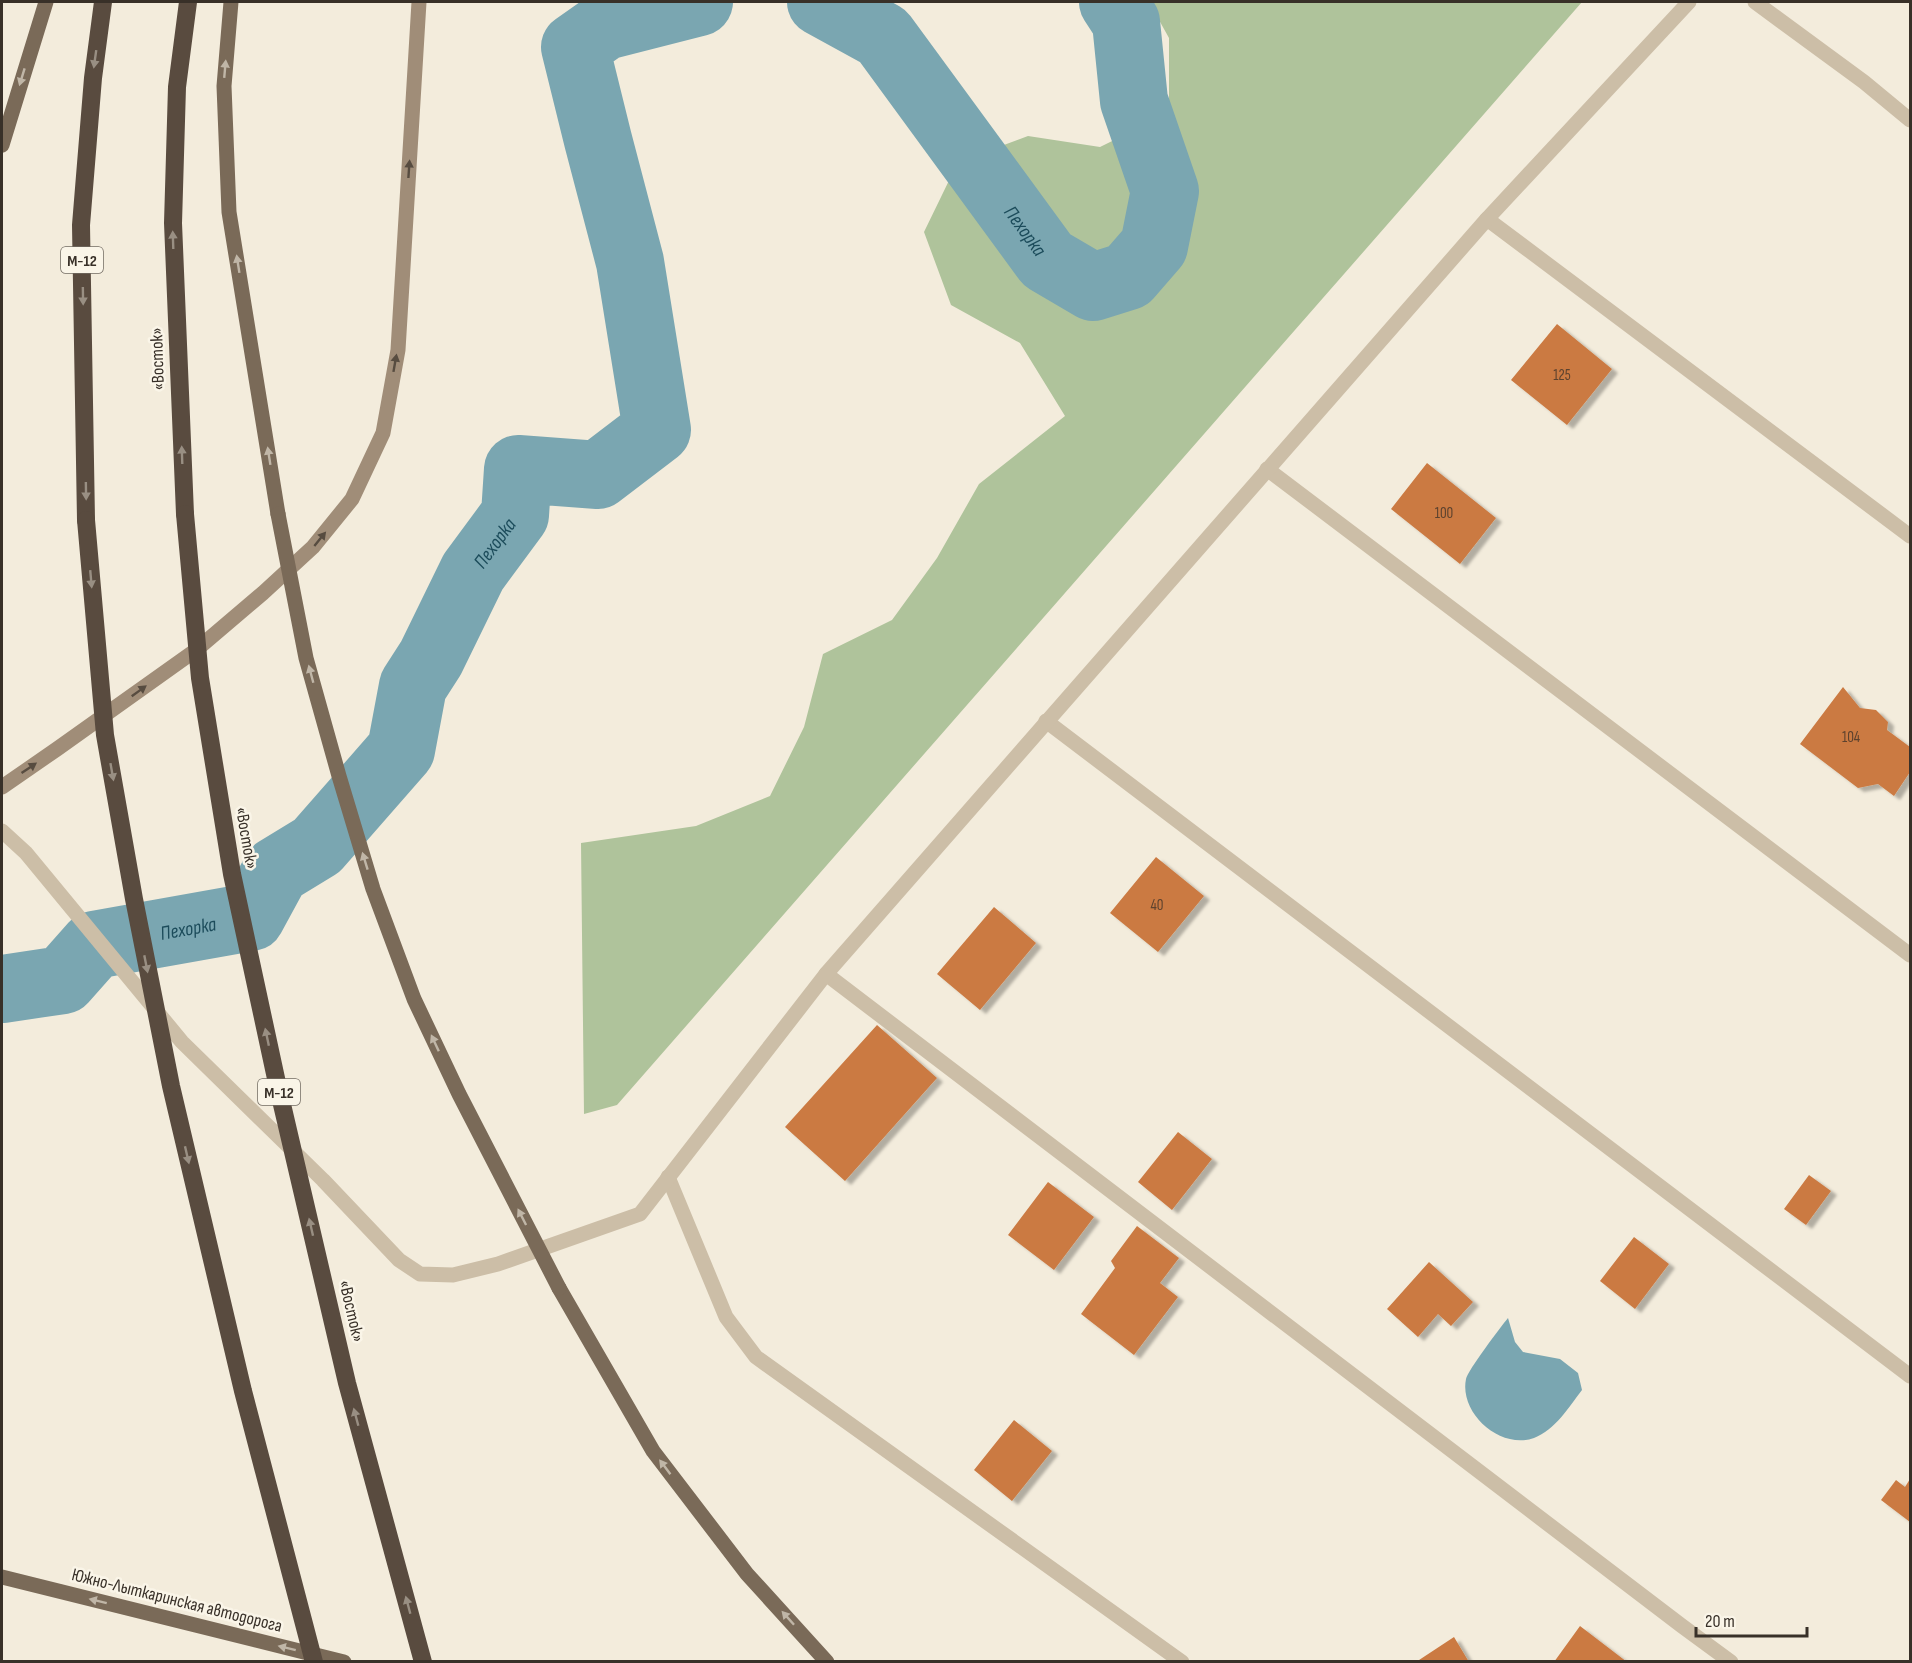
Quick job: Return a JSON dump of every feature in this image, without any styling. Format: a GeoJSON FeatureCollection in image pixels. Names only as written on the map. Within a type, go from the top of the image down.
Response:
{"type":"FeatureCollection","features":[{"type":"Feature","properties":{"kind":"highway","name":"М-12"},"geometry":{"type":"LineString","coordinates":[[103,2],[93,78],[81,225],[86,520],[105,735],[164,1051],[243,1391],[314,1662]]}},
{"type":"Feature","properties":{"kind":"highway","name":"«Восток»"},"geometry":{"type":"LineString","coordinates":[[188,2],[177,87],[173,223],[185,514],[200,678],[231,874],[277,1083],[347,1383],[423,1662]]}},
{"type":"Feature","properties":{"kind":"main road"},"geometry":{"type":"LineString","coordinates":[[2,145],[46,2]]}},
{"type":"Feature","properties":{"kind":"main road"},"geometry":{"type":"LineString","coordinates":[[231,2],[224,86],[229,212],[278,514],[306,658],[373,889],[414,999],[459,1094],[559,1288],[653,1451],[747,1574],[827,1662]]}},
{"type":"Feature","properties":{"kind":"main road"},"geometry":{"type":"LineString","coordinates":[[2,786],[196,650],[313,547],[352,499],[383,433],[398,350],[419,2]]}},
{"type":"Feature","properties":{"kind":"main road","name":"Южно-Лыткаринская автодорога"},"geometry":{"type":"LineString","coordinates":[[2,1577],[344,1662]]}},
{"type":"Feature","properties":{"kind":"street"},"geometry":{"type":"LineString","coordinates":[[2,831],[26,853],[182,1042],[323,1180],[399,1260],[420,1274],[453,1275],[498,1264],[640,1214],[826,974],[1487,219],[1689,2]]}},
{"type":"Feature","properties":{"kind":"street"},"geometry":{"type":"LineString","coordinates":[[1755,2],[1864,82],[1911,120]]}},
{"type":"Feature","properties":{"kind":"street"},"geometry":{"type":"LineString","coordinates":[[1487,219],[1911,536]]}},
{"type":"Feature","properties":{"kind":"street"},"geometry":{"type":"LineString","coordinates":[[1267,469],[1911,955]]}},
{"type":"Feature","properties":{"kind":"street"},"geometry":{"type":"LineString","coordinates":[[1046,721],[1911,1376]]}},
{"type":"Feature","properties":{"kind":"street"},"geometry":{"type":"LineString","coordinates":[[826,974],[1731,1662]]}},
{"type":"Feature","properties":{"kind":"street"},"geometry":{"type":"LineString","coordinates":[[668,1177],[726,1317],[756,1357],[1182,1662]]}},
{"type":"Feature","properties":{"kind":"green space"},"geometry":{"type":"Polygon","coordinates":[[[1149,2],[1582,2],[617,1105],[584,1114],[581,843],[696,826],[770,796],[804,727],[823,654],[892,620],[937,558],[979,484],[1065,416],[1020,343],[951,305],[924,232],[958,162],[1028,136],[1100,147],[1169,113],[1169,38],[1149,2]]]}},
{"type":"Feature","properties":{"kind":"water"},"geometry":{"type":"Polygon","coordinates":[[[1508,1318],[1515,1342],[1523,1352],[1560,1359],[1578,1373],[1582,1390],[1549,1430],[1534,1438],[1508,1439],[1496,1434],[1475,1416],[1466,1392],[1468,1374],[1508,1318]]]}},
{"type":"Feature","properties":{"kind":"building"},"geometry":{"type":"Polygon","coordinates":[[[1557,324],[1612,369],[1567,425],[1511,380],[1557,324]]]}},
{"type":"Feature","properties":{"kind":"building"},"geometry":{"type":"Polygon","coordinates":[[[1427,463],[1496,518],[1460,564],[1391,509],[1427,463]]]}},
{"type":"Feature","properties":{"kind":"building"},"geometry":{"type":"Polygon","coordinates":[[[1843,687],[1860,708],[1876,710],[1888,722],[1887,730],[1910,747],[1910,772],[1894,796],[1878,784],[1858,788],[1800,744],[1843,687]]]}},
{"type":"Feature","properties":{"kind":"building"},"geometry":{"type":"Polygon","coordinates":[[[1156,857],[1204,896],[1158,952],[1110,913],[1156,857]]]}},
{"type":"Feature","properties":{"kind":"building"},"geometry":{"type":"Polygon","coordinates":[[[994,907],[1036,943],[980,1010],[937,974],[994,907]]]}},
{"type":"Feature","properties":{"kind":"building"},"geometry":{"type":"Polygon","coordinates":[[[877,1025],[937,1078],[845,1181],[785,1127],[877,1025]]]}},
{"type":"Feature","properties":{"kind":"building"},"geometry":{"type":"Polygon","coordinates":[[[1178,1132],[1212,1159],[1172,1210],[1138,1182],[1178,1132]]]}},
{"type":"Feature","properties":{"kind":"building"},"geometry":{"type":"Polygon","coordinates":[[[1809,1175],[1831,1191],[1806,1225],[1784,1209],[1809,1175]]]}},
{"type":"Feature","properties":{"kind":"building"},"geometry":{"type":"Polygon","coordinates":[[[1048,1182],[1094,1217],[1054,1270],[1008,1235],[1048,1182]]]}},
{"type":"Feature","properties":{"kind":"building"},"geometry":{"type":"Polygon","coordinates":[[[1137,1226],[1179,1258],[1160,1283],[1178,1297],[1134,1355],[1081,1314],[1115,1268],[1111,1261],[1137,1226]]]}},
{"type":"Feature","properties":{"kind":"building"},"geometry":{"type":"Polygon","coordinates":[[[1634,1237],[1669,1264],[1635,1309],[1600,1281],[1634,1237]]]}},
{"type":"Feature","properties":{"kind":"building"},"geometry":{"type":"Polygon","coordinates":[[[1429,1262],[1473,1302],[1451,1326],[1438,1314],[1418,1337],[1387,1309],[1429,1262]]]}},
{"type":"Feature","properties":{"kind":"building"},"geometry":{"type":"Polygon","coordinates":[[[1014,1420],[1052,1451],[1012,1501],[974,1470],[1014,1420]]]}},
{"type":"Feature","properties":{"kind":"building"},"geometry":{"type":"Polygon","coordinates":[[[1910,1479],[1910,1522],[1881,1500],[1896,1480],[1905,1487],[1910,1479]]]}},
{"type":"Feature","properties":{"kind":"building"},"geometry":{"type":"Polygon","coordinates":[[[1580,1626],[1627,1662],[1554,1662],[1580,1626]]]}},
{"type":"Feature","properties":{"kind":"building"},"geometry":{"type":"Polygon","coordinates":[[[1454,1637],[1469,1662],[1416,1662],[1454,1637]]]}},
{"type":"Feature","properties":{"kind":"waterway","name":"Пехорка"},"geometry":{"type":"LineString","coordinates":[[2,989],[63,980],[94,945],[251,917],[276,871],[317,846],[401,750],[413,686],[431,658],[473,572],[515,515],[518,469],[598,475],[657,430],[630,262],[575,47],[605,26],[699,2]]}},
{"type":"Feature","properties":{"kind":"waterway","name":"Пехорка"},"geometry":{"type":"LineString","coordinates":[[821,2],[883,36],[1047,260],[1093,287],[1128,276],[1154,246],[1165,191],[1134,101],[1126,22],[1113,2]]}}]}
